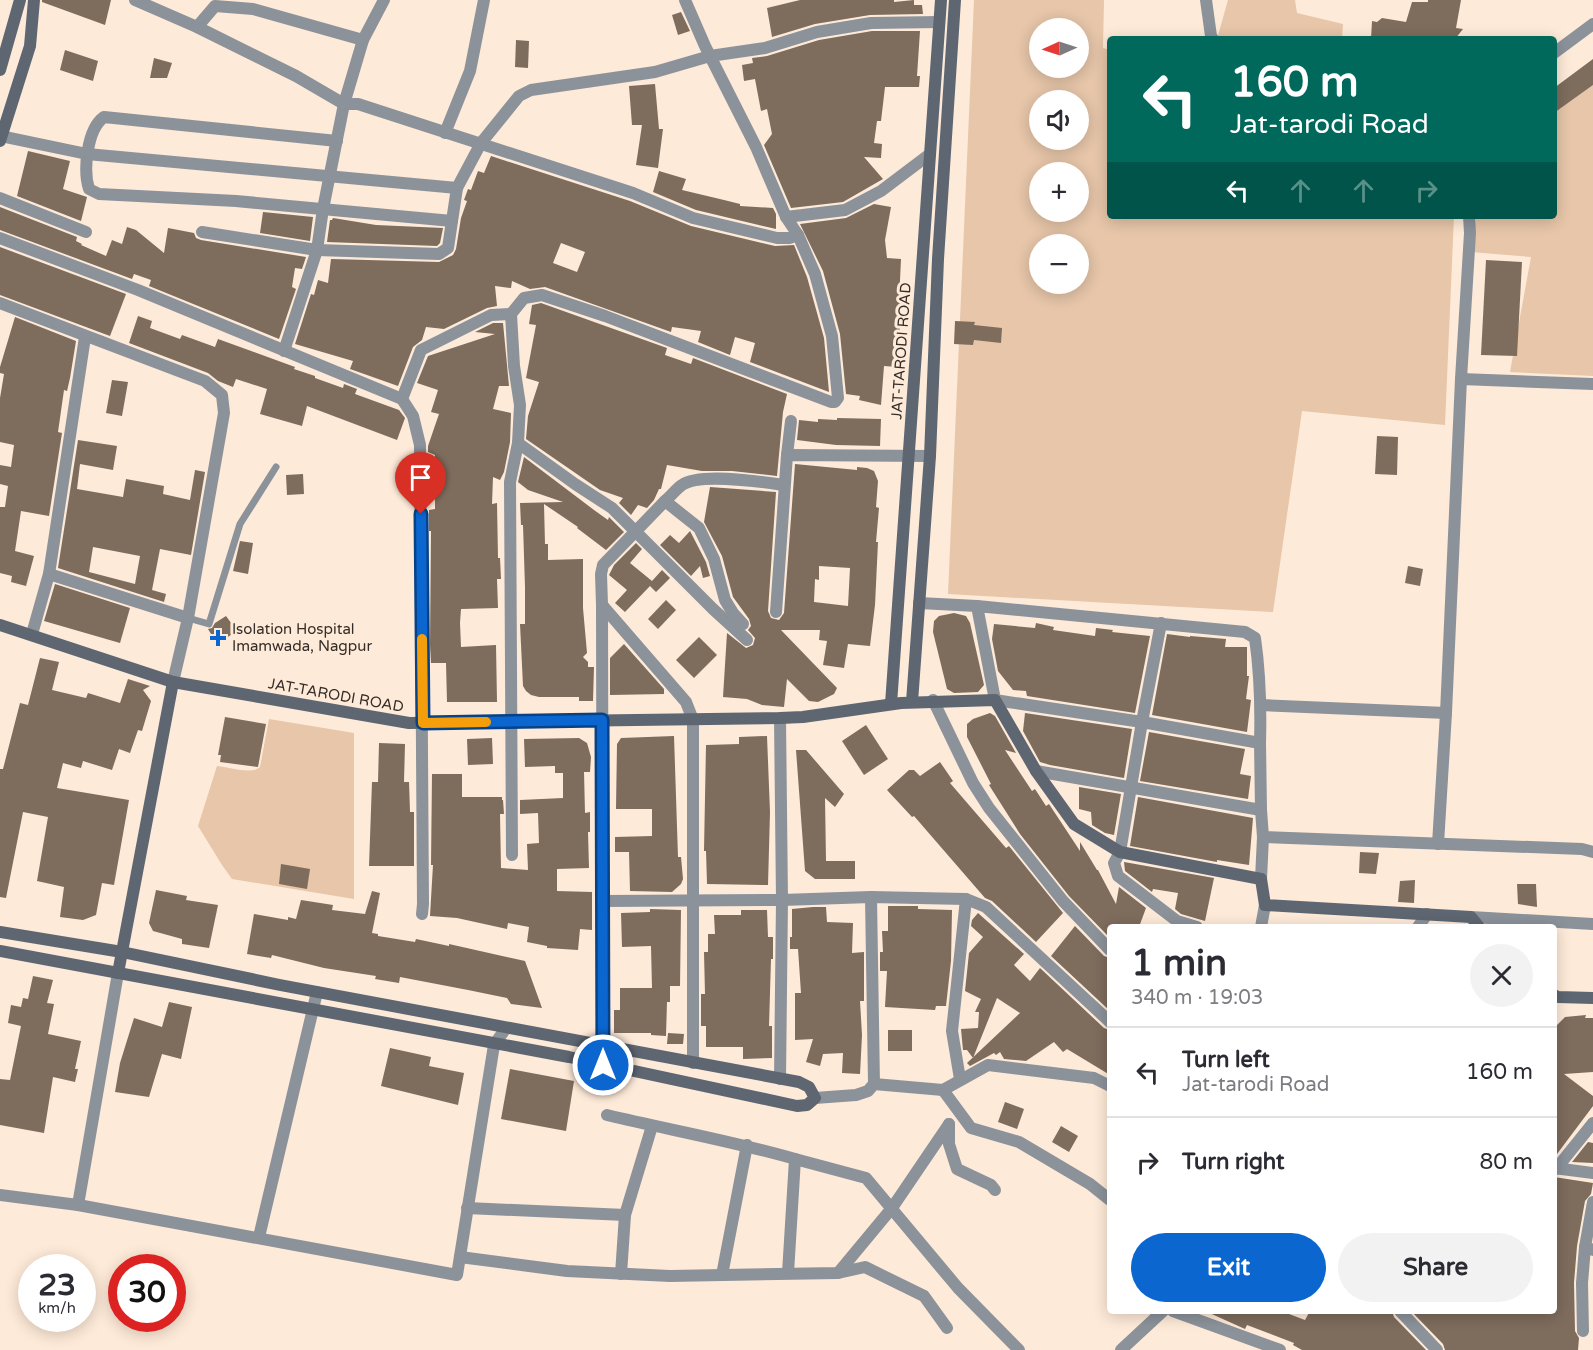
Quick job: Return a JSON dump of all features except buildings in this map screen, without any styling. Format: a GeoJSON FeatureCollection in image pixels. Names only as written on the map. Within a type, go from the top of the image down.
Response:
{"type":"FeatureCollection","features":[{"type":"Feature","properties":{"kind":"street"},"geometry":{"type":"LineString","coordinates":[[0,70],[20,0]]}},
{"type":"Feature","properties":{"kind":"street"},"geometry":{"type":"LineString","coordinates":[[34,0],[30,46],[1,138],[87,154],[457,188]]}},
{"type":"Feature","properties":{"kind":"street"},"geometry":{"type":"LineString","coordinates":[[135,0],[296,76],[344,104],[358,104],[445,133],[481,142],[633,193],[693,218],[777,238],[790,238],[798,235]]}},
{"type":"Feature","properties":{"kind":"street"},"geometry":{"type":"LineString","coordinates":[[284,351],[317,250],[344,104],[363,40],[384,0]]}},
{"type":"Feature","properties":{"kind":"street"},"geometry":{"type":"LineString","coordinates":[[445,133],[470,71],[484,0]]}},
{"type":"Feature","properties":{"kind":"street"},"geometry":{"type":"LineString","coordinates":[[512,855],[510,482],[518,443],[520,405],[514,366],[511,314],[524,298],[542,295],[605,316],[831,402],[835,402],[838,398],[832,336],[815,274],[685,0]]}},
{"type":"Feature","properties":{"kind":"street","name":"JAT-TARODI ROAD"},"geometry":{"type":"LineString","coordinates":[[0,625],[172,682],[409,723],[780,718],[902,703],[909,456],[941,0]]}},
{"type":"Feature","properties":{"kind":"street"},"geometry":{"type":"LineString","coordinates":[[955,0],[938,259],[930,456],[919,603],[902,703],[933,700],[995,700],[1142,722],[1260,743]]}},
{"type":"Feature","properties":{"kind":"street"},"geometry":{"type":"LineString","coordinates":[[1206,0],[1210,36]]}},
{"type":"Feature","properties":{"kind":"street"},"geometry":{"type":"LineString","coordinates":[[196,27],[215,6],[255,4],[363,40]]}},
{"type":"Feature","properties":{"kind":"street"},"geometry":{"type":"LineString","coordinates":[[202,232],[317,250],[439,254],[448,248],[457,188],[481,142],[519,96],[531,90],[655,72],[710,56],[765,48],[817,32],[871,23],[939,22]]}},
{"type":"Feature","properties":{"kind":"street"},"geometry":{"type":"LineString","coordinates":[[1557,51],[1593,24]]}},
{"type":"Feature","properties":{"kind":"street"},"geometry":{"type":"LineString","coordinates":[[337,141],[104,117],[98,122],[87,154],[87,181],[89,189],[99,194],[236,201],[452,221]]}},
{"type":"Feature","properties":{"kind":"street"},"geometry":{"type":"LineString","coordinates":[[786,217],[845,210],[881,191],[930,154]]}},
{"type":"Feature","properties":{"kind":"street"},"geometry":{"type":"LineString","coordinates":[[0,198],[86,232]]}},
{"type":"Feature","properties":{"kind":"street"},"geometry":{"type":"LineString","coordinates":[[1438,843],[1469,219]]}},
{"type":"Feature","properties":{"kind":"street"},"geometry":{"type":"LineString","coordinates":[[0,238],[138,290],[402,399],[413,417],[420,445],[423,723],[422,914]]}},
{"type":"Feature","properties":{"kind":"street"},"geometry":{"type":"LineString","coordinates":[[0,303],[205,381],[222,394],[224,413],[188,618],[172,682],[118,973],[78,1205]]}},
{"type":"Feature","properties":{"kind":"street"},"geometry":{"type":"LineString","coordinates":[[402,399],[421,350],[491,315],[511,314]]}},
{"type":"Feature","properties":{"kind":"street"},"geometry":{"type":"LineString","coordinates":[[32,634],[49,574],[85,337]]}},
{"type":"Feature","properties":{"kind":"street"},"geometry":{"type":"LineString","coordinates":[[1461,379],[1593,384]]}},
{"type":"Feature","properties":{"kind":"street"},"geometry":{"type":"LineString","coordinates":[[776,612],[784,484],[791,421]]}},
{"type":"Feature","properties":{"kind":"street"},"geometry":{"type":"LineString","coordinates":[[518,443],[612,508],[712,609],[747,640]]}},
{"type":"Feature","properties":{"kind":"street"},"geometry":{"type":"LineString","coordinates":[[787,455],[930,456]]}},
{"type":"Feature","properties":{"kind":"street"},"geometry":{"type":"LineString","coordinates":[[603,1065],[601,574],[603,565],[683,484],[694,480],[731,479],[784,484]]}},
{"type":"Feature","properties":{"kind":"street"},"geometry":{"type":"LineString","coordinates":[[665,501],[699,528],[714,559],[725,600],[743,624]]}},
{"type":"Feature","properties":{"kind":"street"},"geometry":{"type":"LineString","coordinates":[[49,574],[188,618]]}},
{"type":"Feature","properties":{"kind":"street"},"geometry":{"type":"LineString","coordinates":[[919,603],[1161,623],[1245,632],[1255,638],[1261,705],[1263,837],[1261,879],[1265,905],[1262,924]]}},
{"type":"Feature","properties":{"kind":"street"},"geometry":{"type":"LineString","coordinates":[[602,605],[686,702],[693,720],[693,1063]]}},
{"type":"Feature","properties":{"kind":"street"},"geometry":{"type":"LineString","coordinates":[[977,606],[995,700],[1036,771],[1074,824],[1120,852],[1261,879]]}},
{"type":"Feature","properties":{"kind":"street"},"geometry":{"type":"LineString","coordinates":[[1161,623],[1120,852],[1114,863],[1118,876],[1177,921],[1187,924]]}},
{"type":"Feature","properties":{"kind":"street"},"geometry":{"type":"LineString","coordinates":[[933,700],[973,783],[989,808],[1063,901],[1107,947]]}},
{"type":"Feature","properties":{"kind":"street"},"geometry":{"type":"LineString","coordinates":[[1261,705],[1446,713]]}},
{"type":"Feature","properties":{"kind":"street"},"geometry":{"type":"LineString","coordinates":[[780,718],[782,900],[780,1079]]}},
{"type":"Feature","properties":{"kind":"street"},"geometry":{"type":"LineString","coordinates":[[1036,771],[1261,810]]}},
{"type":"Feature","properties":{"kind":"street"},"geometry":{"type":"LineString","coordinates":[[1263,837],[1582,849],[1593,852]]}},
{"type":"Feature","properties":{"kind":"street"},"geometry":{"type":"LineString","coordinates":[[604,901],[871,897],[966,900],[986,907],[1107,1019]]}},
{"type":"Feature","properties":{"kind":"street"},"geometry":{"type":"LineString","coordinates":[[0,951],[603,1065],[797,1106],[807,1105],[815,1098],[856,1095],[868,1091],[874,1084],[871,897]]}},
{"type":"Feature","properties":{"kind":"street"},"geometry":{"type":"LineString","coordinates":[[960,1079],[952,1031],[966,900]]}},
{"type":"Feature","properties":{"kind":"street"},"geometry":{"type":"LineString","coordinates":[[1265,905],[1427,914],[1475,922],[1593,924]]}},
{"type":"Feature","properties":{"kind":"street"},"geometry":{"type":"LineString","coordinates":[[1420,924],[1427,914]]}},
{"type":"Feature","properties":{"kind":"street"},"geometry":{"type":"LineString","coordinates":[[0,932],[122,952],[603,1047],[800,1082],[809,1087],[815,1098]]}},
{"type":"Feature","properties":{"kind":"street"},"geometry":{"type":"LineString","coordinates":[[259,1237],[317,992]]}},
{"type":"Feature","properties":{"kind":"street"},"geometry":{"type":"LineString","coordinates":[[1557,998],[1593,999]]}},
{"type":"Feature","properties":{"kind":"street"},"geometry":{"type":"LineString","coordinates":[[0,1195],[78,1205],[457,1275],[494,1045],[506,1028]]}},
{"type":"Feature","properties":{"kind":"street"},"geometry":{"type":"LineString","coordinates":[[874,1084],[943,1090],[988,1065],[1094,1078],[1107,1084]]}},
{"type":"Feature","properties":{"kind":"street"},"geometry":{"type":"LineString","coordinates":[[943,1090],[971,1128],[1019,1142],[1090,1184],[1107,1198]]}},
{"type":"Feature","properties":{"kind":"street"},"geometry":{"type":"LineString","coordinates":[[607,1115],[747,1145],[866,1178],[958,1288],[1019,1350]]}},
{"type":"Feature","properties":{"kind":"street"},"geometry":{"type":"LineString","coordinates":[[838,1273],[892,1208],[949,1124],[964,1118]]}},
{"type":"Feature","properties":{"kind":"street"},"geometry":{"type":"LineString","coordinates":[[949,1124],[949,1144],[957,1169],[992,1185],[995,1190]]}},
{"type":"Feature","properties":{"kind":"street"},"geometry":{"type":"LineString","coordinates":[[1557,1166],[1593,1124]]}},
{"type":"Feature","properties":{"kind":"street"},"geometry":{"type":"LineString","coordinates":[[621,1274],[624,1215],[652,1126]]}},
{"type":"Feature","properties":{"kind":"street"},"geometry":{"type":"LineString","coordinates":[[722,1275],[747,1145]]}},
{"type":"Feature","properties":{"kind":"street"},"geometry":{"type":"LineString","coordinates":[[788,1274],[795,1159]]}},
{"type":"Feature","properties":{"kind":"street"},"geometry":{"type":"LineString","coordinates":[[1557,1168],[1593,1173]]}},
{"type":"Feature","properties":{"kind":"street"},"geometry":{"type":"LineString","coordinates":[[1583,1331],[1582,1284],[1589,1248],[1593,1202]]}},
{"type":"Feature","properties":{"kind":"street"},"geometry":{"type":"LineString","coordinates":[[467,1208],[624,1215]]}},
{"type":"Feature","properties":{"kind":"street"},"geometry":{"type":"LineString","coordinates":[[460,1257],[567,1271],[670,1276],[838,1273],[865,1267],[924,1296],[947,1328]]}},
{"type":"Feature","properties":{"kind":"street"},"geometry":{"type":"LineString","coordinates":[[1121,1350],[1160,1314]]}},
{"type":"Feature","properties":{"kind":"street"},"geometry":{"type":"LineString","coordinates":[[1181,1314],[1280,1350]]}},
{"type":"Feature","properties":{"kind":"street"},"geometry":{"type":"LineString","coordinates":[[1403,1314],[1437,1350]]}},
{"type":"Feature","properties":{"kind":"lane"},"geometry":{"type":"LineString","coordinates":[[188,618],[209,624],[240,524],[276,467]]}},
{"type":"Feature","properties":{"kind":"shaded area"},"geometry":{"type":"Polygon","coordinates":[[[974,0],[1104,0],[1103,48],[1107,49],[1107,219],[1454,219],[1445,425],[1302,411],[1273,612],[948,594],[974,0]]]}},
{"type":"Feature","properties":{"kind":"shaded area"},"geometry":{"type":"Polygon","coordinates":[[[1228,0],[1295,0],[1297,13],[1343,24],[1342,36],[1218,36],[1228,0]]]}},
{"type":"Feature","properties":{"kind":"shaded area"},"geometry":{"type":"Polygon","coordinates":[[[1593,85],[1593,376],[1510,372],[1531,257],[1471,252],[1476,219],[1557,219],[1557,111],[1593,85]]]}},
{"type":"Feature","properties":{"kind":"shaded area"},"geometry":{"type":"Polygon","coordinates":[[[269,719],[354,733],[354,899],[232,879],[198,826],[217,766],[246,770],[260,767],[269,719]]]}},
{"type":"Feature","properties":{"kind":"slow traffic"},"geometry":{"type":"LineString","coordinates":[[422,639],[423,723],[486,722]]}},
{"type":"Feature","properties":{"kind":"place","name":"Isolation Hospital Imamwada, Nagpur"},"geometry":{"type":"Point","coordinates":[218,638]}},
{"type":"Feature","properties":{"kind":"route"},"geometry":{"type":"LineString","coordinates":[[421,514],[423,723],[602,720],[603,1065]]}}]}
